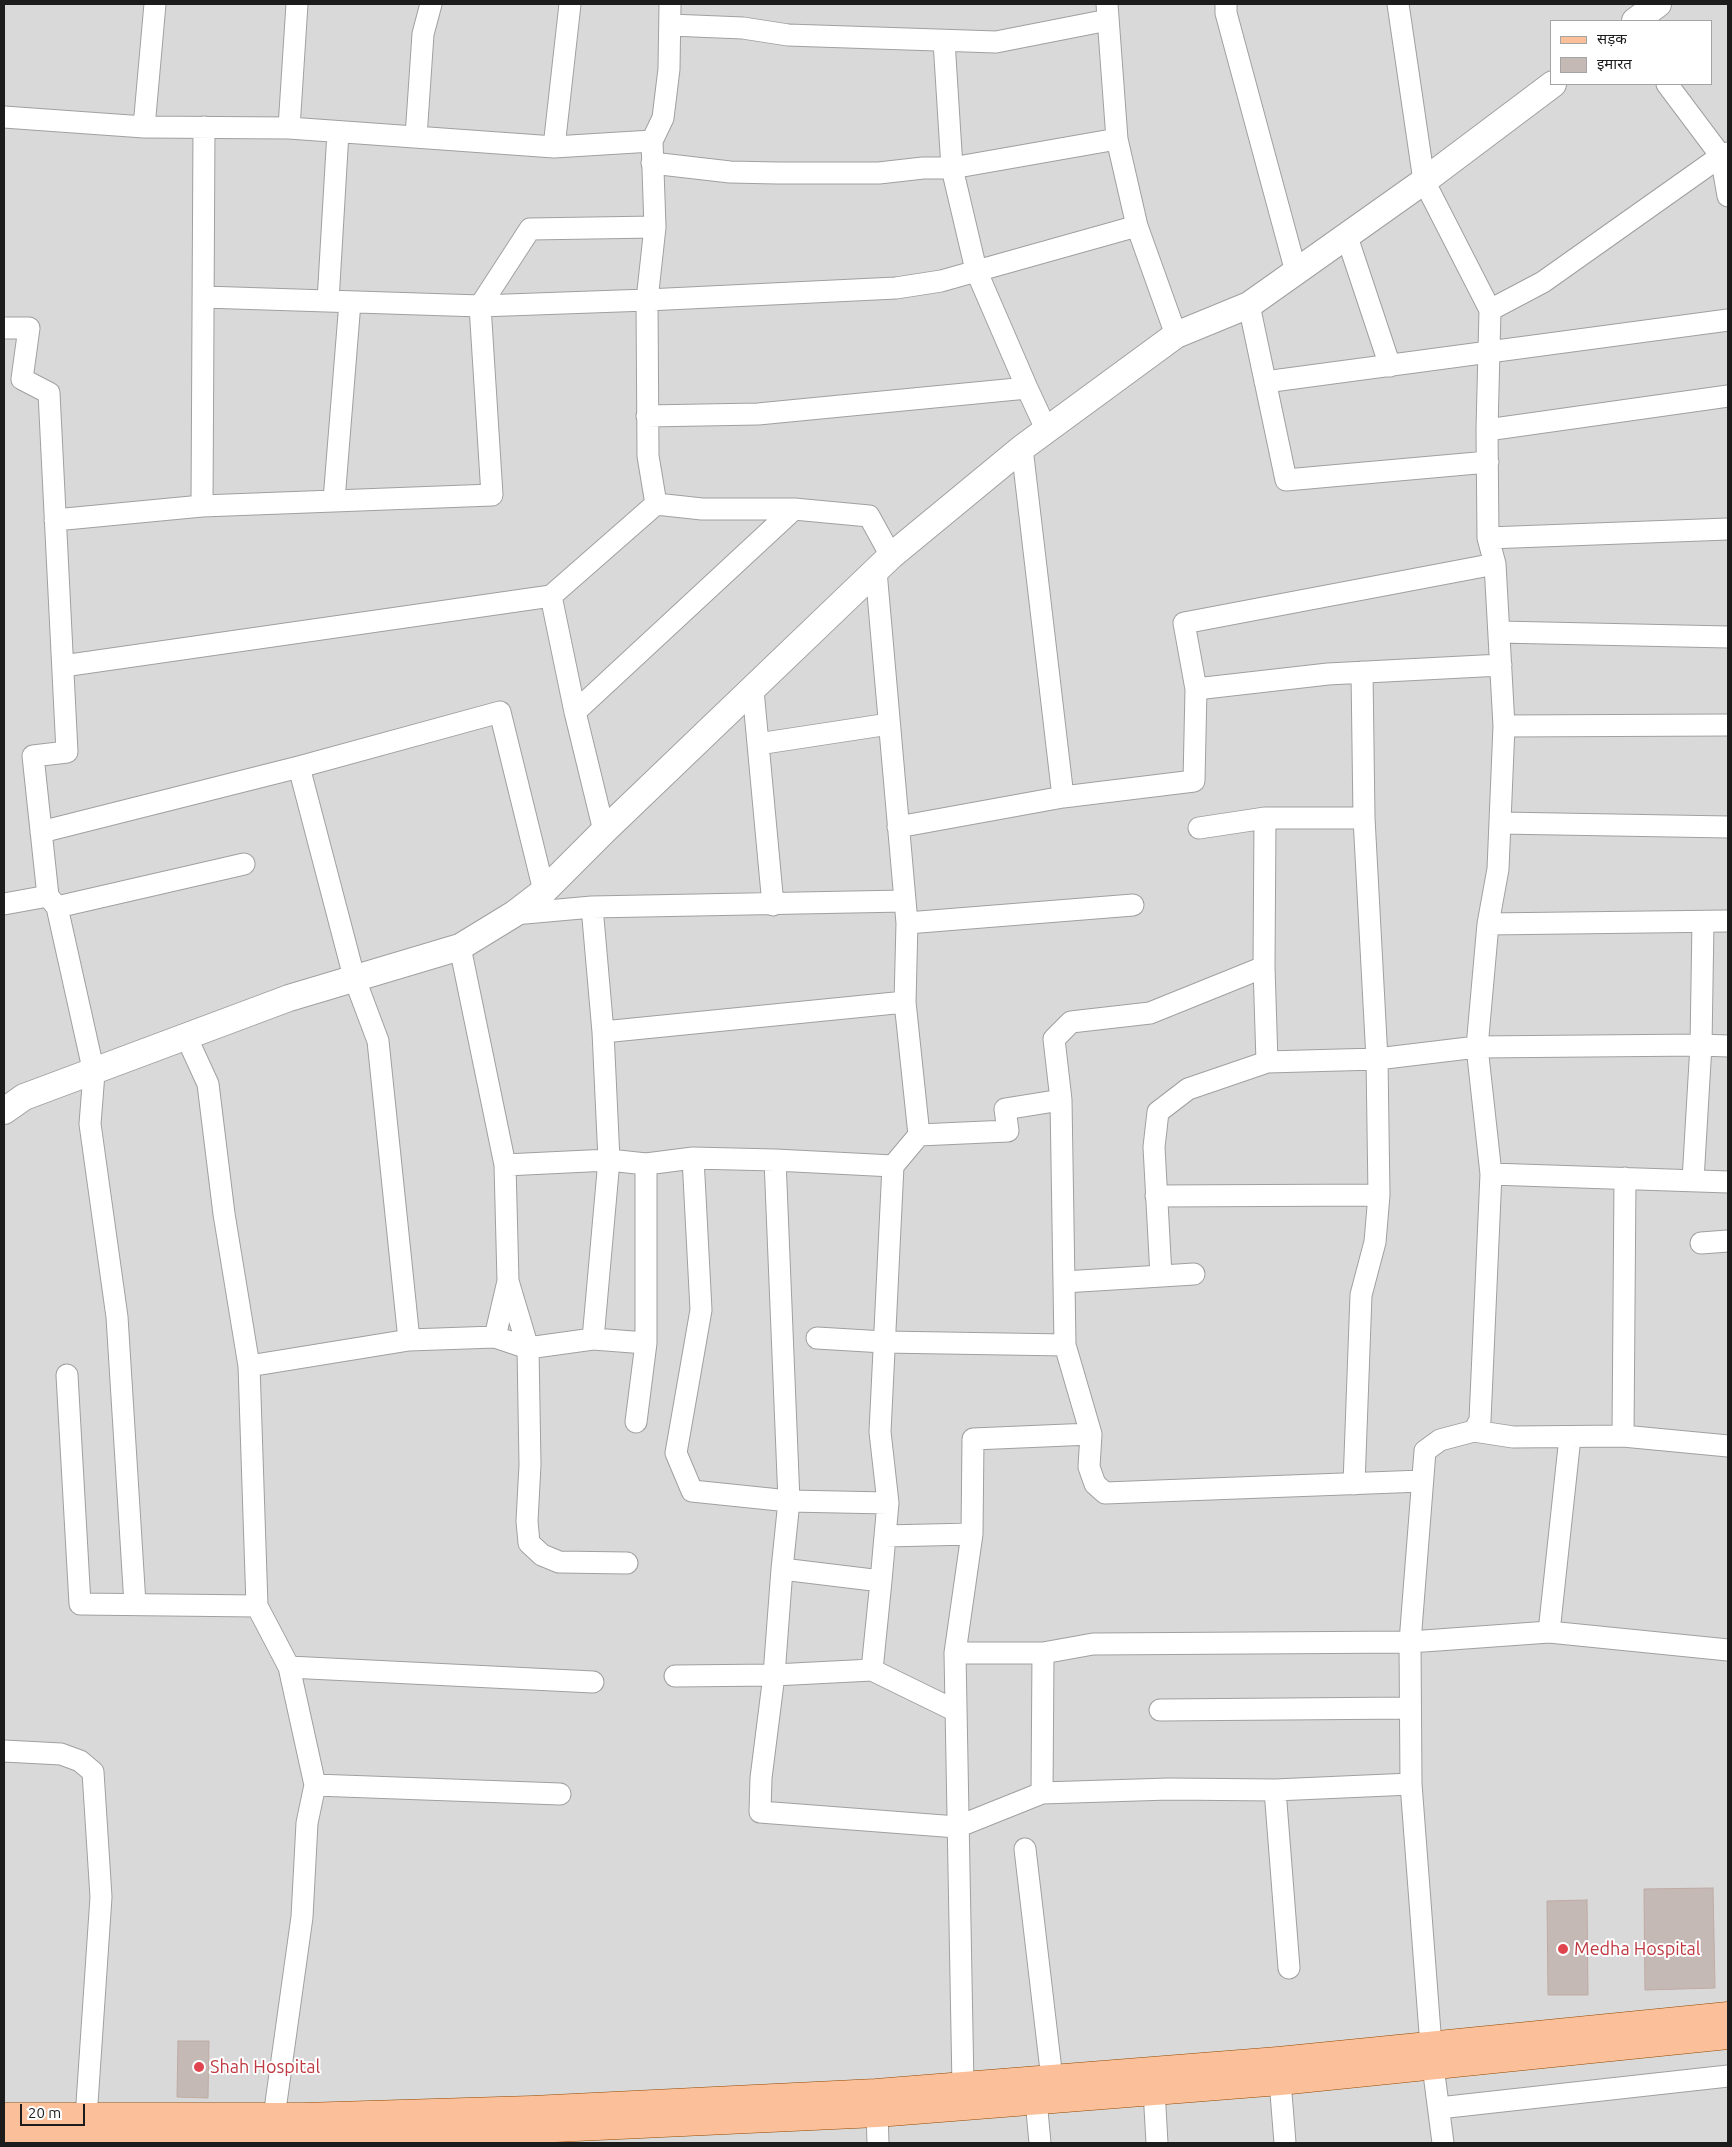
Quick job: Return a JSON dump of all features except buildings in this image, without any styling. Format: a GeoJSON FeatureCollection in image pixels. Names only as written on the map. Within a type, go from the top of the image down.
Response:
{"type":"FeatureCollection","features":[{"type":"Feature","properties":{"kind":"main road"},"geometry":{"type":"LineString","coordinates":[[4,2137],[86,2133],[274,2117],[532,2110],[876,2093],[963,2086],[1044,2089],[1280,2081],[1432,2056],[1728,2016]]}},
{"type":"Feature","properties":{"kind":"main road"},"geometry":{"type":"LineString","coordinates":[[1136,2085],[1278,2061],[1432,2056],[1728,2035]]}},
{"type":"Feature","properties":{"kind":"main road"},"geometry":{"type":"LineString","coordinates":[[4,2118],[86,2133],[302,2140],[531,2136],[877,2113],[1044,2089]]}},
{"type":"Feature","properties":{"kind":"street"},"geometry":{"type":"LineString","coordinates":[[144,127],[155,4]]}},
{"type":"Feature","properties":{"kind":"street"},"geometry":{"type":"LineString","coordinates":[[289,128],[297,4]]}},
{"type":"Feature","properties":{"kind":"street"},"geometry":{"type":"LineString","coordinates":[[416,137],[423,34],[431,4]]}},
{"type":"Feature","properties":{"kind":"street"},"geometry":{"type":"LineString","coordinates":[[554,147],[570,4]]}},
{"type":"Feature","properties":{"kind":"street"},"geometry":{"type":"LineString","coordinates":[[656,504],[648,456],[647,300],[655,227],[652,141],[663,118],[669,69],[670,4]]}},
{"type":"Feature","properties":{"kind":"street"},"geometry":{"type":"LineString","coordinates":[[1226,4],[1226,13],[1296,272]]}},
{"type":"Feature","properties":{"kind":"street"},"geometry":{"type":"LineString","coordinates":[[1398,4],[1424,181],[1490,310],[1487,430],[1488,538],[1495,564],[1504,726],[1498,869],[1488,924],[1477,1047],[1492,1174],[1480,1420],[1474,1432]]}},
{"type":"Feature","properties":{"kind":"street"},"geometry":{"type":"LineString","coordinates":[[1637,20],[1658,4]]}},
{"type":"Feature","properties":{"kind":"street"},"geometry":{"type":"LineString","coordinates":[[670,25],[743,28],[788,35],[996,42],[1108,12],[1117,139],[1137,226],[1176,334]]}},
{"type":"Feature","properties":{"kind":"street"},"geometry":{"type":"LineString","coordinates":[[944,41],[952,168],[976,270],[1047,431]]}},
{"type":"Feature","properties":{"kind":"street"},"geometry":{"type":"LineString","coordinates":[[4,1111],[24,1097],[94,1073],[186,1036],[289,998],[354,977],[460,947],[514,914],[544,891],[604,831],[884,564],[1022,448],[1176,334],[1250,305],[1424,181],[1552,85]]}},
{"type":"Feature","properties":{"kind":"street"},"geometry":{"type":"LineString","coordinates":[[1668,85],[1724,154],[1728,196]]}},
{"type":"Feature","properties":{"kind":"street"},"geometry":{"type":"LineString","coordinates":[[4,117],[144,127],[289,128],[554,147],[652,141]]}},
{"type":"Feature","properties":{"kind":"street"},"geometry":{"type":"LineString","coordinates":[[202,506],[204,126]]}},
{"type":"Feature","properties":{"kind":"street"},"geometry":{"type":"LineString","coordinates":[[328,301],[338,132]]}},
{"type":"Feature","properties":{"kind":"street"},"geometry":{"type":"LineString","coordinates":[[652,164],[730,172],[879,173],[923,168],[952,168],[1117,139]]}},
{"type":"Feature","properties":{"kind":"street"},"geometry":{"type":"LineString","coordinates":[[1490,310],[1543,282],[1724,154]]}},
{"type":"Feature","properties":{"kind":"street"},"geometry":{"type":"LineString","coordinates":[[204,297],[480,306],[896,288],[941,280],[1137,226]]}},
{"type":"Feature","properties":{"kind":"street"},"geometry":{"type":"LineString","coordinates":[[55,520],[202,506],[492,495],[480,306],[530,229],[655,227]]}},
{"type":"Feature","properties":{"kind":"street"},"geometry":{"type":"LineString","coordinates":[[1347,237],[1390,366]]}},
{"type":"Feature","properties":{"kind":"street"},"geometry":{"type":"LineString","coordinates":[[334,500],[350,302]]}},
{"type":"Feature","properties":{"kind":"street"},"geometry":{"type":"LineString","coordinates":[[1250,305],[1286,480],[1488,462]]}},
{"type":"Feature","properties":{"kind":"street"},"geometry":{"type":"LineString","coordinates":[[1265,382],[1728,320]]}},
{"type":"Feature","properties":{"kind":"street"},"geometry":{"type":"LineString","coordinates":[[4,328],[29,328],[22,379],[49,393],[67,752],[33,756],[41,832],[53,901],[94,1073],[90,1124],[117,1317],[135,1604]]}},
{"type":"Feature","properties":{"kind":"street"},"geometry":{"type":"LineString","coordinates":[[647,416],[758,414],[1028,388]]}},
{"type":"Feature","properties":{"kind":"street"},"geometry":{"type":"LineString","coordinates":[[1487,430],[1728,396]]}},
{"type":"Feature","properties":{"kind":"street"},"geometry":{"type":"LineString","coordinates":[[1022,448],[1063,796]]}},
{"type":"Feature","properties":{"kind":"street"},"geometry":{"type":"LineString","coordinates":[[63,666],[551,596],[656,504],[702,509],[794,509],[869,516],[884,564],[889,724],[907,924],[905,1002],[919,1135],[893,1166],[880,1432],[888,1503],[872,1670]]}},
{"type":"Feature","properties":{"kind":"street"},"geometry":{"type":"LineString","coordinates":[[574,712],[794,509]]}},
{"type":"Feature","properties":{"kind":"street"},"geometry":{"type":"LineString","coordinates":[[1488,538],[1728,529]]}},
{"type":"Feature","properties":{"kind":"street"},"geometry":{"type":"LineString","coordinates":[[898,827],[1063,796],[1194,781],[1196,689],[1184,623],[1495,564]]}},
{"type":"Feature","properties":{"kind":"street"},"geometry":{"type":"LineString","coordinates":[[551,596],[574,712],[604,831]]}},
{"type":"Feature","properties":{"kind":"street"},"geometry":{"type":"LineString","coordinates":[[1499,632],[1728,637]]}},
{"type":"Feature","properties":{"kind":"street"},"geometry":{"type":"LineString","coordinates":[[1196,689],[1362,672],[1501,665]]}},
{"type":"Feature","properties":{"kind":"street"},"geometry":{"type":"LineString","coordinates":[[1354,1484],[1361,1295],[1375,1242],[1379,1195],[1377,1058],[1364,818],[1362,672]]}},
{"type":"Feature","properties":{"kind":"street"},"geometry":{"type":"LineString","coordinates":[[753,690],[773,905]]}},
{"type":"Feature","properties":{"kind":"street"},"geometry":{"type":"LineString","coordinates":[[41,832],[299,767],[500,712],[544,891]]}},
{"type":"Feature","properties":{"kind":"street"},"geometry":{"type":"LineString","coordinates":[[758,744],[889,724]]}},
{"type":"Feature","properties":{"kind":"street"},"geometry":{"type":"LineString","coordinates":[[1504,726],[1728,725]]}},
{"type":"Feature","properties":{"kind":"street"},"geometry":{"type":"LineString","coordinates":[[299,767],[354,977],[378,1041],[409,1340]]}},
{"type":"Feature","properties":{"kind":"street"},"geometry":{"type":"LineString","coordinates":[[1199,828],[1265,818],[1364,818]]}},
{"type":"Feature","properties":{"kind":"street"},"geometry":{"type":"LineString","coordinates":[[1265,818],[1264,967],[1267,1062]]}},
{"type":"Feature","properties":{"kind":"street"},"geometry":{"type":"LineString","coordinates":[[1500,823],[1728,827]]}},
{"type":"Feature","properties":{"kind":"street"},"geometry":{"type":"LineString","coordinates":[[4,904],[53,901],[244,864]]}},
{"type":"Feature","properties":{"kind":"street"},"geometry":{"type":"LineString","coordinates":[[514,914],[592,907],[773,905],[904,900]]}},
{"type":"Feature","properties":{"kind":"street"},"geometry":{"type":"LineString","coordinates":[[907,924],[1133,905]]}},
{"type":"Feature","properties":{"kind":"street"},"geometry":{"type":"LineString","coordinates":[[592,907],[603,1032],[609,1160],[593,1339]]}},
{"type":"Feature","properties":{"kind":"street"},"geometry":{"type":"LineString","coordinates":[[1488,924],[1728,921]]}},
{"type":"Feature","properties":{"kind":"street"},"geometry":{"type":"LineString","coordinates":[[1693,1180],[1701,1045],[1703,922]]}},
{"type":"Feature","properties":{"kind":"street"},"geometry":{"type":"LineString","coordinates":[[460,947],[504,1165],[508,1280],[528,1348],[530,1465],[527,1522],[529,1543],[542,1556],[558,1562],[627,1563]]}},
{"type":"Feature","properties":{"kind":"street"},"geometry":{"type":"LineString","coordinates":[[1264,967],[1150,1013],[1072,1022],[1054,1039],[1061,1100],[1065,1345],[1091,1434],[1089,1467],[1095,1484],[1105,1493],[1422,1481]]}},
{"type":"Feature","properties":{"kind":"street"},"geometry":{"type":"LineString","coordinates":[[603,1032],[905,1002]]}},
{"type":"Feature","properties":{"kind":"street"},"geometry":{"type":"LineString","coordinates":[[186,1036],[208,1084],[224,1214],[249,1366],[257,1606],[289,1667],[314,1785],[307,1823],[302,1917],[274,2117]]}},
{"type":"Feature","properties":{"kind":"street"},"geometry":{"type":"LineString","coordinates":[[1161,1276],[1154,1147],[1158,1112],[1188,1089],[1267,1062],[1377,1058],[1477,1047],[1728,1046]]}},
{"type":"Feature","properties":{"kind":"street"},"geometry":{"type":"LineString","coordinates":[[919,1135],[1008,1131],[1005,1109],[1061,1100]]}},
{"type":"Feature","properties":{"kind":"street"},"geometry":{"type":"LineString","coordinates":[[504,1165],[609,1160],[646,1164],[693,1158],[893,1166]]}},
{"type":"Feature","properties":{"kind":"street"},"geometry":{"type":"LineString","coordinates":[[693,1158],[700,1310],[676,1453],[692,1492],[789,1501],[888,1503]]}},
{"type":"Feature","properties":{"kind":"street"},"geometry":{"type":"LineString","coordinates":[[775,1160],[789,1501],[774,1675],[761,1778],[760,1812],[957,1827],[1042,1793],[1169,1789],[1275,1790],[1411,1784]]}},
{"type":"Feature","properties":{"kind":"street"},"geometry":{"type":"LineString","coordinates":[[636,1422],[646,1343],[646,1164]]}},
{"type":"Feature","properties":{"kind":"street"},"geometry":{"type":"LineString","coordinates":[[1492,1174],[1728,1182]]}},
{"type":"Feature","properties":{"kind":"street"},"geometry":{"type":"LineString","coordinates":[[1623,1436],[1625,1178]]}},
{"type":"Feature","properties":{"kind":"street"},"geometry":{"type":"LineString","coordinates":[[1156,1196],[1379,1195]]}},
{"type":"Feature","properties":{"kind":"street"},"geometry":{"type":"LineString","coordinates":[[1702,1243],[1728,1241]]}},
{"type":"Feature","properties":{"kind":"street"},"geometry":{"type":"LineString","coordinates":[[1064,1282],[1194,1274]]}},
{"type":"Feature","properties":{"kind":"street"},"geometry":{"type":"LineString","coordinates":[[495,1337],[508,1280]]}},
{"type":"Feature","properties":{"kind":"street"},"geometry":{"type":"LineString","coordinates":[[249,1366],[409,1340],[495,1337],[528,1348],[593,1339],[646,1343]]}},
{"type":"Feature","properties":{"kind":"street"},"geometry":{"type":"LineString","coordinates":[[817,1338],[884,1342],[1065,1345]]}},
{"type":"Feature","properties":{"kind":"street"},"geometry":{"type":"LineString","coordinates":[[67,1376],[80,1604],[257,1606]]}},
{"type":"Feature","properties":{"kind":"street"},"geometry":{"type":"LineString","coordinates":[[1443,2143],[1432,2056],[1411,1784],[1410,1642],[1425,1450],[1440,1440],[1474,1432],[1513,1437],[1623,1436],[1728,1446]]}},
{"type":"Feature","properties":{"kind":"street"},"geometry":{"type":"LineString","coordinates":[[963,2086],[955,1653],[972,1534],[973,1439],[1091,1434]]}},
{"type":"Feature","properties":{"kind":"street"},"geometry":{"type":"LineString","coordinates":[[1549,1632],[1570,1436]]}},
{"type":"Feature","properties":{"kind":"street"},"geometry":{"type":"LineString","coordinates":[[885,1536],[972,1534]]}},
{"type":"Feature","properties":{"kind":"street"},"geometry":{"type":"LineString","coordinates":[[782,1569],[881,1581]]}},
{"type":"Feature","properties":{"kind":"street"},"geometry":{"type":"LineString","coordinates":[[955,1653],[1043,1653],[1093,1644],[1410,1642],[1549,1632],[1728,1650]]}},
{"type":"Feature","properties":{"kind":"street"},"geometry":{"type":"LineString","coordinates":[[1042,1793],[1043,1653]]}},
{"type":"Feature","properties":{"kind":"street"},"geometry":{"type":"LineString","coordinates":[[289,1667],[592,1682]]}},
{"type":"Feature","properties":{"kind":"street"},"geometry":{"type":"LineString","coordinates":[[675,1676],[774,1675],[872,1670],[956,1711]]}},
{"type":"Feature","properties":{"kind":"street"},"geometry":{"type":"LineString","coordinates":[[1160,1710],[1410,1708]]}},
{"type":"Feature","properties":{"kind":"street"},"geometry":{"type":"LineString","coordinates":[[4,1751],[61,1754],[80,1761],[93,1772],[101,1897],[86,2133]]}},
{"type":"Feature","properties":{"kind":"street"},"geometry":{"type":"LineString","coordinates":[[314,1785],[560,1794]]}},
{"type":"Feature","properties":{"kind":"street"},"geometry":{"type":"LineString","coordinates":[[1275,1790],[1289,1968]]}},
{"type":"Feature","properties":{"kind":"street"},"geometry":{"type":"LineString","coordinates":[[1025,1848],[1044,2089],[1040,2143]]}},
{"type":"Feature","properties":{"kind":"street"},"geometry":{"type":"LineString","coordinates":[[1439,2108],[1728,2076]]}},
{"type":"Feature","properties":{"kind":"street"},"geometry":{"type":"LineString","coordinates":[[1280,2081],[1285,2143]]}},
{"type":"Feature","properties":{"kind":"street"},"geometry":{"type":"LineString","coordinates":[[1136,2085],[1157,2143]]}},
{"type":"Feature","properties":{"kind":"street"},"geometry":{"type":"LineString","coordinates":[[877,2113],[878,2143]]}},
{"type":"Feature","properties":{"kind":"shaded area"},"geometry":{"type":"Polygon","coordinates":[[[4,4],[1728,4],[1728,2143],[4,2143],[4,4]]]}},
{"type":"Feature","properties":{"kind":"place","name":"Medha Hospital"},"geometry":{"type":"Point","coordinates":[1563,1949]}},
{"type":"Feature","properties":{"kind":"place","name":"Shah Hospital"},"geometry":{"type":"Point","coordinates":[199,2067]}}]}
